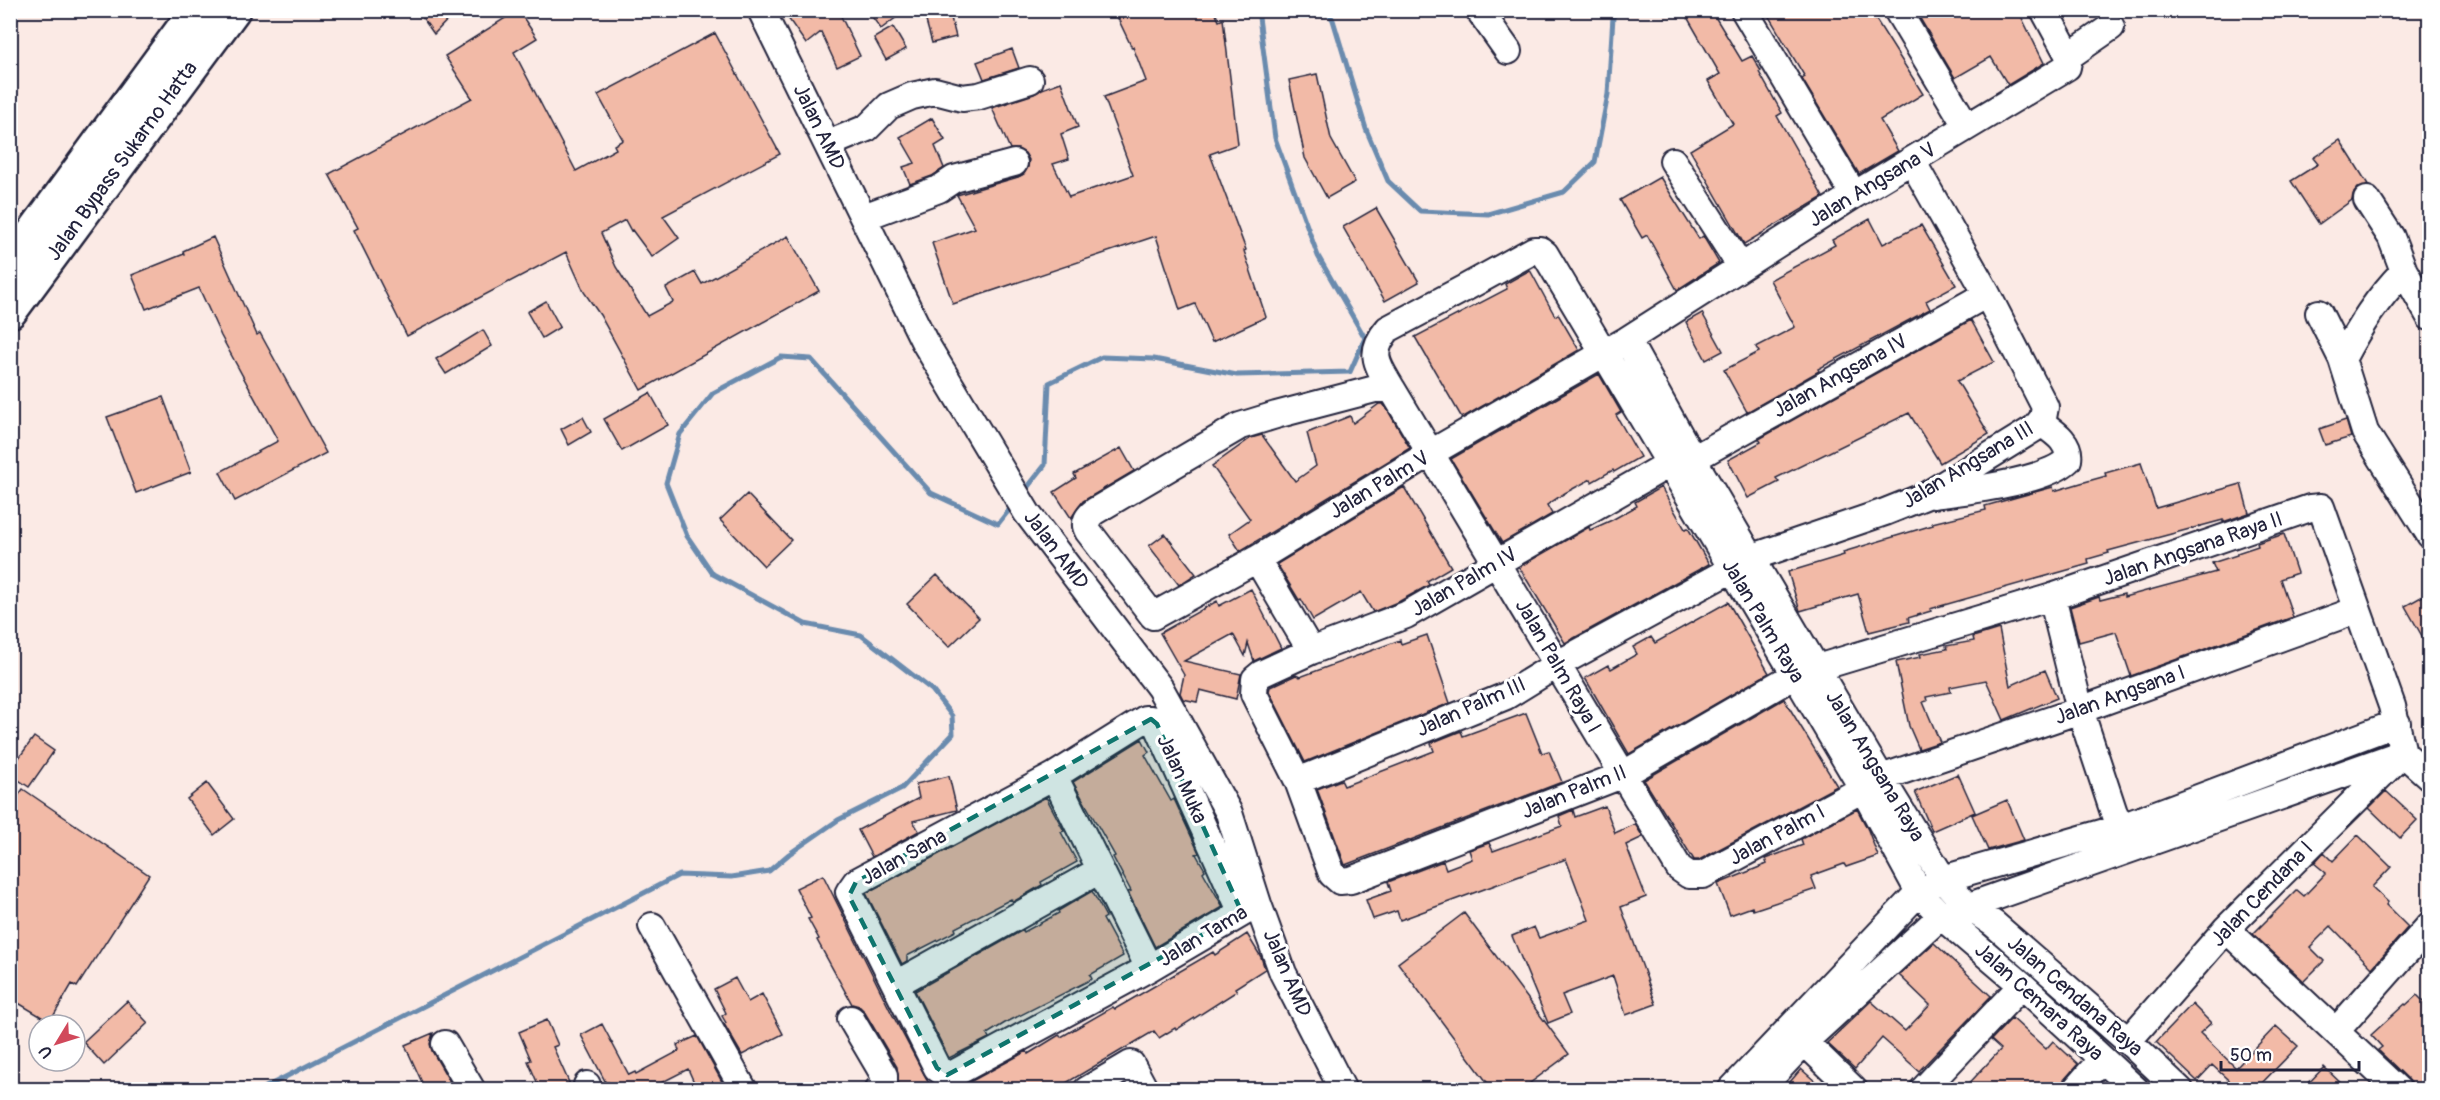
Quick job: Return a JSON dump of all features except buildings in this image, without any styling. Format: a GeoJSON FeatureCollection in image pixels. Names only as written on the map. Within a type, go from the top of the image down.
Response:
{"type":"FeatureCollection","features":[{"type":"Feature","properties":{"kind":"highway","name":"Jalan Bypass Sukarno Hatta"},"geometry":{"type":"LineString","coordinates":[[10,265],[196,10]]}},
{"type":"Feature","properties":{"kind":"highway","name":"Jalan Bypass Sukarno Hatta"},"geometry":{"type":"LineString","coordinates":[[10,311],[233,10]]}},
{"type":"Feature","properties":{"kind":"street","name":"Jalan AMD"},"geometry":{"type":"LineString","coordinates":[[761,10],[924,341],[1027,513],[1160,688],[1173,709],[1229,813],[1250,908],[1343,1089]]}},
{"type":"Feature","properties":{"kind":"street"},"geometry":{"type":"LineString","coordinates":[[1479,10],[1508,51]]}},
{"type":"Feature","properties":{"kind":"street"},"geometry":{"type":"LineString","coordinates":[[1744,10],[1854,195]]}},
{"type":"Feature","properties":{"kind":"street"},"geometry":{"type":"LineString","coordinates":[[1898,10],[1967,127]]}},
{"type":"Feature","properties":{"kind":"street"},"geometry":{"type":"LineString","coordinates":[[2044,10],[2069,56]]}},
{"type":"Feature","properties":{"kind":"street","name":"Jalan Angsana V"},"geometry":{"type":"LineString","coordinates":[[1627,340],[1854,195],[2067,67],[2069,56],[2111,27]]}},
{"type":"Feature","properties":{"kind":"street"},"geometry":{"type":"LineString","coordinates":[[828,144],[867,128],[894,103],[912,96],[935,91],[962,98],[979,96],[1030,80]]}},
{"type":"Feature","properties":{"kind":"street"},"geometry":{"type":"LineString","coordinates":[[1673,161],[1741,267]]}},
{"type":"Feature","properties":{"kind":"street","name":"Jalan Angsana III"},"geometry":{"type":"LineString","coordinates":[[1742,563],[1924,496],[2035,428],[2040,422],[2045,407],[1987,294],[1912,161]]}},
{"type":"Feature","properties":{"kind":"street"},"geometry":{"type":"LineString","coordinates":[[864,217],[939,189],[954,179],[1014,164]]}},
{"type":"Feature","properties":{"kind":"street"},"geometry":{"type":"LineString","coordinates":[[2367,200],[2391,237],[2404,271],[2430,317]]}},
{"type":"Feature","properties":{"kind":"street","name":"Jalan Palm Raya I"},"geometry":{"type":"LineString","coordinates":[[1603,352],[1545,254],[1540,250],[1534,250],[1388,329],[1379,339],[1376,354],[1377,363],[1429,454],[1497,562],[1679,868],[1689,875]]}},
{"type":"Feature","properties":{"kind":"street"},"geometry":{"type":"LineString","coordinates":[[2342,359],[2363,320],[2381,294],[2404,271]]}},
{"type":"Feature","properties":{"kind":"street","name":"Jalan Angsana IV"},"geometry":{"type":"LineString","coordinates":[[1681,461],[1987,294]]}},
{"type":"Feature","properties":{"kind":"street"},"geometry":{"type":"LineString","coordinates":[[2319,313],[2342,359],[2365,432],[2430,535]]}},
{"type":"Feature","properties":{"kind":"street","name":"Jalan Palm V"},"geometry":{"type":"LineString","coordinates":[[1392,389],[1375,389],[1240,426],[1090,515],[1085,524],[1086,528],[1153,616],[1257,559],[1429,454],[1627,340]]}},
{"type":"Feature","properties":{"kind":"street","name":"Jalan Angsana Raya"},"geometry":{"type":"LineString","coordinates":[[1627,340],[1681,461],[1872,783],[1967,906]]}},
{"type":"Feature","properties":{"kind":"street"},"geometry":{"type":"LineString","coordinates":[[1603,352],[1681,461]]}},
{"type":"Feature","properties":{"kind":"street"},"geometry":{"type":"LineString","coordinates":[[1924,496],[1971,490],[2049,472],[2062,465],[2068,460],[2067,448],[2062,439],[2040,422]]}},
{"type":"Feature","properties":{"kind":"street","name":"Jalan Palm IV"},"geometry":{"type":"LineString","coordinates":[[1298,781],[1254,694],[1253,684],[1261,674],[1311,651],[1406,615],[1681,461]]}},
{"type":"Feature","properties":{"kind":"street","name":"Jalan Angsana Raya II"},"geometry":{"type":"LineString","coordinates":[[1806,671],[2052,597],[2310,508],[2321,507],[2397,723],[2403,753]]}},
{"type":"Feature","properties":{"kind":"street"},"geometry":{"type":"LineString","coordinates":[[1257,559],[1311,651]]}},
{"type":"Feature","properties":{"kind":"street","name":"Jalan Palm III"},"geometry":{"type":"LineString","coordinates":[[1298,781],[1506,696],[1558,664],[1742,563]]}},
{"type":"Feature","properties":{"kind":"street"},"geometry":{"type":"LineString","coordinates":[[2052,597],[2080,710],[2121,839]]}},
{"type":"Feature","properties":{"kind":"street","name":"Jalan Angsana I"},"geometry":{"type":"LineString","coordinates":[[1872,783],[2357,610]]}},
{"type":"Feature","properties":{"kind":"street","name":"Jalan Palm II"},"geometry":{"type":"LineString","coordinates":[[1298,781],[1332,874],[1340,881],[1351,880],[1622,775],[1806,671]]}},
{"type":"Feature","properties":{"kind":"street","name":"Jalan Muka"},"geometry":{"type":"LineString","coordinates":[[1054,776],[1145,719],[1151,719],[1157,724],[1250,908]]}},
{"type":"Feature","properties":{"kind":"street"},"geometry":{"type":"LineString","coordinates":[[1731,1089],[1941,916],[2397,723]]}},
{"type":"Feature","properties":{"kind":"street"},"geometry":{"type":"LineString","coordinates":[[1759,1089],[1797,1034],[1919,892],[1944,879],[2121,839],[2403,753],[2430,777]]}},
{"type":"Feature","properties":{"kind":"street","name":"Jalan Cendana I"},"geometry":{"type":"LineString","coordinates":[[2128,1041],[2226,929],[2403,753]]}},
{"type":"Feature","properties":{"kind":"street"},"geometry":{"type":"LineString","coordinates":[[1054,776],[1149,968]]}},
{"type":"Feature","properties":{"kind":"street","name":"Jalan Sana"},"geometry":{"type":"LineString","coordinates":[[1054,776],[856,882],[849,896],[937,1068],[947,1075],[955,1073],[1149,968]]}},
{"type":"Feature","properties":{"kind":"street"},"geometry":{"type":"LineString","coordinates":[[1872,783],[1919,892]]}},
{"type":"Feature","properties":{"kind":"street","name":"Jalan Palm I"},"geometry":{"type":"LineString","coordinates":[[1689,875],[1703,875],[1872,783]]}},
{"type":"Feature","properties":{"kind":"street"},"geometry":{"type":"LineString","coordinates":[[896,984],[1100,870]]}},
{"type":"Feature","properties":{"kind":"street","name":"Jalan Cemara Raya"},"geometry":{"type":"LineString","coordinates":[[1919,892],[1941,916],[2022,985],[2136,1089]]}},
{"type":"Feature","properties":{"kind":"street","name":"Jalan Cendana Raya"},"geometry":{"type":"LineString","coordinates":[[1967,906],[1994,924],[2180,1089]]}},
{"type":"Feature","properties":{"kind":"street","name":"Jalan Tama"},"geometry":{"type":"LineString","coordinates":[[1149,968],[1250,908]]}},
{"type":"Feature","properties":{"kind":"street"},"geometry":{"type":"LineString","coordinates":[[2337,1030],[2430,925]]}},
{"type":"Feature","properties":{"kind":"street"},"geometry":{"type":"LineString","coordinates":[[652,926],[744,1089]]}},
{"type":"Feature","properties":{"kind":"street"},"geometry":{"type":"LineString","coordinates":[[2226,929],[2398,1089]]}},
{"type":"Feature","properties":{"kind":"street"},"geometry":{"type":"LineString","coordinates":[[1923,1089],[2022,985]]}},
{"type":"Feature","properties":{"kind":"street"},"geometry":{"type":"LineString","coordinates":[[851,1019],[884,1075],[884,1083],[879,1089]]}},
{"type":"Feature","properties":{"kind":"street"},"geometry":{"type":"LineString","coordinates":[[1797,1034],[1854,1089]]}},
{"type":"Feature","properties":{"kind":"street"},"geometry":{"type":"LineString","coordinates":[[445,1044],[471,1089]]}},
{"type":"Feature","properties":{"kind":"street"},"geometry":{"type":"LineString","coordinates":[[2075,1089],[2102,1059]]}},
{"type":"Feature","properties":{"kind":"street"},"geometry":{"type":"LineString","coordinates":[[1087,1089],[1131,1064],[1145,1089]]}},
{"type":"Feature","properties":{"kind":"highlighted area"},"geometry":{"type":"Polygon","coordinates":[[[1151,719],[1157,724],[1242,913],[947,1075],[937,1068],[849,896],[856,882],[1151,719]]]}},
{"type":"Feature","properties":{"kind":"waterway"},"geometry":{"type":"LineString","coordinates":[[1023,493],[1045,465],[1049,383],[1102,357],[1154,359],[1237,375],[1350,372],[1365,338],[1318,256],[1275,138],[1258,10]]}},
{"type":"Feature","properties":{"kind":"waterway"},"geometry":{"type":"LineString","coordinates":[[1327,10],[1333,20],[1366,129],[1388,181],[1420,211],[1488,214],[1564,192],[1595,162],[1608,94],[1613,17],[1617,10]]}},
{"type":"Feature","properties":{"kind":"waterway"},"geometry":{"type":"LineString","coordinates":[[260,1090],[679,875],[732,877],[769,871],[838,820],[902,788],[953,734],[952,716],[932,690],[861,635],[805,624],[713,574],[687,536],[666,483],[680,434],[713,393],[781,357],[811,359],[931,493],[998,524],[1013,505]]}}]}
